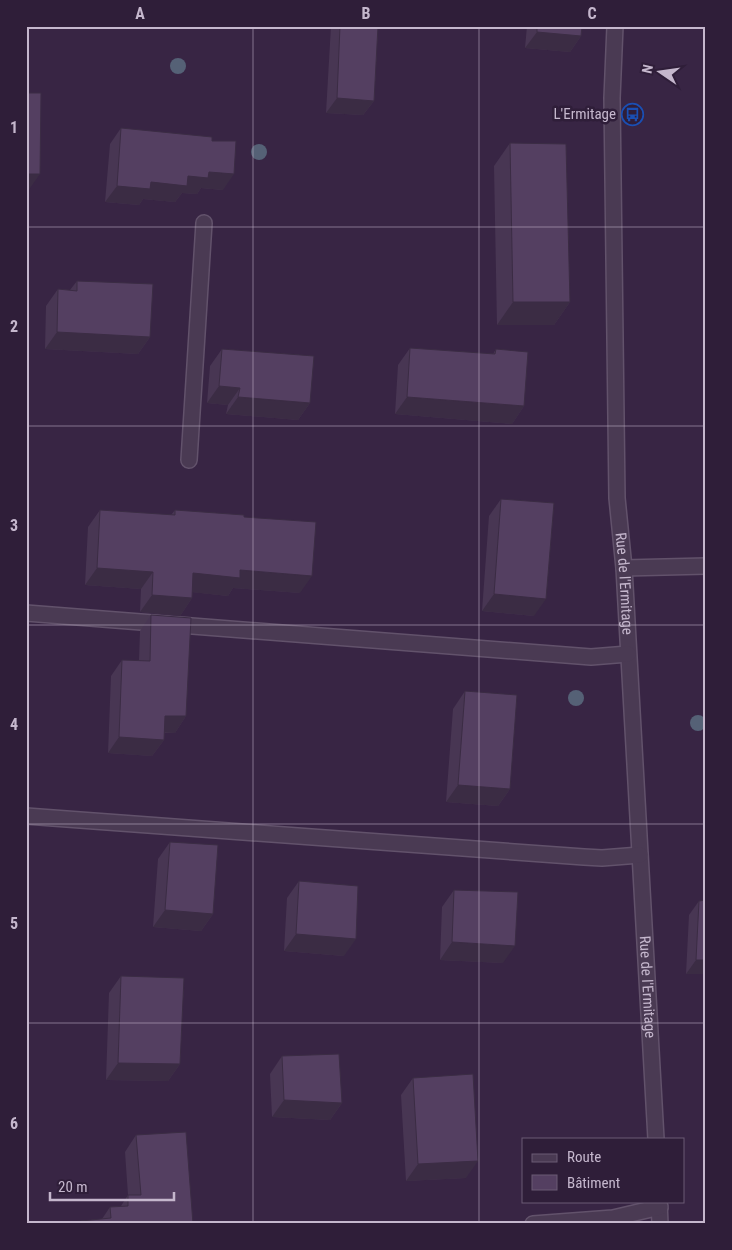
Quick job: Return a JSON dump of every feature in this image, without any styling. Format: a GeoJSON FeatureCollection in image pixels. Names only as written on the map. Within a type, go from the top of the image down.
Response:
{"type":"FeatureCollection","features":[{"type":"Feature","properties":{"kind":"street","name":"Rue de l'Ermitage"},"geometry":{"type":"LineString","coordinates":[[615,26],[612,98],[617,498],[624,568],[656,1138]]}},
{"type":"Feature","properties":{"kind":"street"},"geometry":{"type":"LineString","coordinates":[[189,460],[204,223]]}},
{"type":"Feature","properties":{"kind":"street"},"geometry":{"type":"LineString","coordinates":[[624,568],[706,566]]}},
{"type":"Feature","properties":{"kind":"street"},"geometry":{"type":"LineString","coordinates":[[26,612],[591,657],[628,654]]}},
{"type":"Feature","properties":{"kind":"street"},"geometry":{"type":"LineString","coordinates":[[26,816],[584,857],[602,858],[640,855]]}},
{"type":"Feature","properties":{"kind":"street"},"geometry":{"type":"LineString","coordinates":[[533,1224],[613,1218],[659,1204],[660,1224]]}},
{"type":"Feature","properties":{"kind":"building"},"geometry":{"type":"Polygon","coordinates":[[[340,26],[378,26],[374,101],[337,98],[340,26]]]}},
{"type":"Feature","properties":{"kind":"building"},"geometry":{"type":"Polygon","coordinates":[[[537,26],[582,26],[581,36],[537,32],[537,26]]]}},
{"type":"Feature","properties":{"kind":"building"},"geometry":{"type":"Polygon","coordinates":[[[26,93],[41,93],[40,174],[26,174],[26,93]]]}},
{"type":"Feature","properties":{"kind":"building"},"geometry":{"type":"Polygon","coordinates":[[[121,128],[212,137],[212,141],[236,141],[234,174],[209,172],[208,178],[188,176],[187,186],[151,182],[150,189],[117,186],[121,128]]]}},
{"type":"Feature","properties":{"kind":"building"},"geometry":{"type":"Polygon","coordinates":[[[510,143],[566,144],[570,302],[513,302],[510,143]]]}},
{"type":"Feature","properties":{"kind":"building"},"geometry":{"type":"Polygon","coordinates":[[[77,281],[153,284],[150,337],[57,332],[58,289],[77,291],[77,281]]]}},
{"type":"Feature","properties":{"kind":"building"},"geometry":{"type":"Polygon","coordinates":[[[410,348],[495,354],[496,349],[528,352],[524,406],[407,397],[410,348]]]}},
{"type":"Feature","properties":{"kind":"building"},"geometry":{"type":"Polygon","coordinates":[[[222,349],[314,356],[310,403],[238,397],[240,388],[219,386],[222,349]]]}},
{"type":"Feature","properties":{"kind":"building"},"geometry":{"type":"Polygon","coordinates":[[[501,499],[554,503],[546,599],[494,594],[501,499]]]}},
{"type":"Feature","properties":{"kind":"building"},"geometry":{"type":"Polygon","coordinates":[[[100,510],[175,515],[175,510],[316,522],[312,576],[240,570],[240,578],[193,573],[192,598],[152,595],[153,572],[97,568],[100,510]]]}},
{"type":"Feature","properties":{"kind":"building"},"geometry":{"type":"Polygon","coordinates":[[[151,615],[191,618],[186,716],[165,716],[164,740],[119,737],[122,660],[150,661],[151,615]]]}},
{"type":"Feature","properties":{"kind":"building"},"geometry":{"type":"Polygon","coordinates":[[[465,691],[517,695],[510,789],[458,785],[465,691]]]}},
{"type":"Feature","properties":{"kind":"building"},"geometry":{"type":"Polygon","coordinates":[[[170,842],[218,845],[213,914],[165,910],[170,842]]]}},
{"type":"Feature","properties":{"kind":"building"},"geometry":{"type":"Polygon","coordinates":[[[299,881],[358,886],[356,939],[296,934],[299,881]]]}},
{"type":"Feature","properties":{"kind":"building"},"geometry":{"type":"Polygon","coordinates":[[[454,890],[518,892],[515,946],[452,942],[454,890]]]}},
{"type":"Feature","properties":{"kind":"building"},"geometry":{"type":"Polygon","coordinates":[[[706,900],[706,960],[696,960],[699,901],[706,900]]]}},
{"type":"Feature","properties":{"kind":"building"},"geometry":{"type":"Polygon","coordinates":[[[121,976],[184,978],[180,1064],[118,1063],[121,976]]]}},
{"type":"Feature","properties":{"kind":"building"},"geometry":{"type":"Polygon","coordinates":[[[339,1054],[342,1103],[284,1100],[282,1056],[339,1054]]]}},
{"type":"Feature","properties":{"kind":"building"},"geometry":{"type":"Polygon","coordinates":[[[473,1074],[478,1161],[418,1164],[413,1078],[473,1074]]]}},
{"type":"Feature","properties":{"kind":"building"},"geometry":{"type":"Polygon","coordinates":[[[186,1132],[193,1224],[50,1224],[111,1218],[110,1207],[128,1206],[128,1195],[141,1195],[136,1135],[186,1132]]]}},
{"type":"Feature","properties":{"kind":"place","name":"L'Ermitage"},"geometry":{"type":"Point","coordinates":[632,114]}}]}
